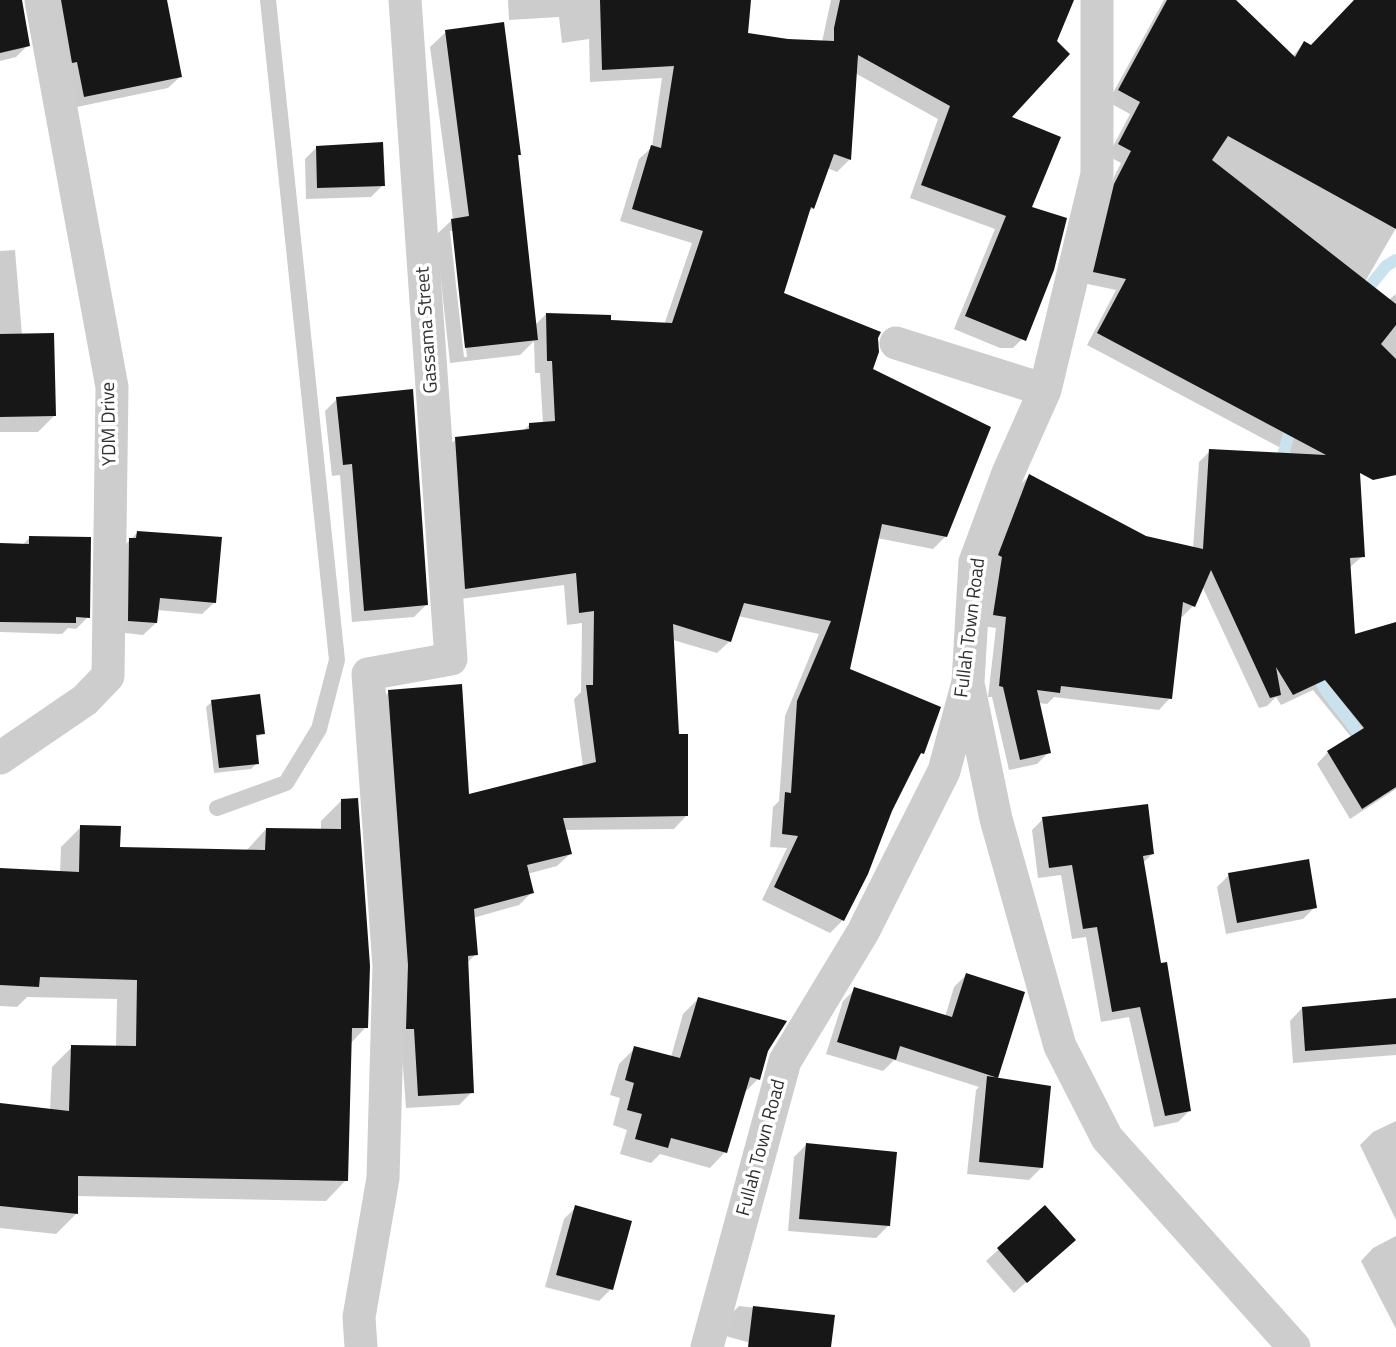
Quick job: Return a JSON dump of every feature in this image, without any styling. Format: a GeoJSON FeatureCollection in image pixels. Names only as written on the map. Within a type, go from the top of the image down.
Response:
{"type":"FeatureCollection","features":[{"type":"Feature","properties":{"kind":"street","name":"YDM Drive"},"geometry":{"type":"LineString","coordinates":[[0,758],[85,700],[108,676],[112,387],[41,0]]}},
{"type":"Feature","properties":{"kind":"street","name":"Gassama Street"},"geometry":{"type":"LineString","coordinates":[[361,1347],[359,1317],[383,1178],[389,965],[368,674],[451,659],[405,0]]}},
{"type":"Feature","properties":{"kind":"street","name":"Fullah Town Road"},"geometry":{"type":"LineString","coordinates":[[707,1347],[785,1061],[863,932],[944,771],[968,682],[975,562],[1008,473],[1045,390],[1097,174],[1097,0]]}},
{"type":"Feature","properties":{"kind":"street"},"geometry":{"type":"LineString","coordinates":[[896,343],[1045,390]]}},
{"type":"Feature","properties":{"kind":"street"},"geometry":{"type":"LineString","coordinates":[[968,682],[996,819],[1059,1046],[1107,1138],[1294,1347]]}},
{"type":"Feature","properties":{"kind":"lane"},"geometry":{"type":"LineString","coordinates":[[217,808],[286,783],[318,729],[337,660],[268,0]]}},
{"type":"Feature","properties":{"kind":"building"},"geometry":{"type":"Polygon","coordinates":[[[0,0],[22,0],[30,46],[0,53],[0,0]]]}},
{"type":"Feature","properties":{"kind":"building"},"geometry":{"type":"Polygon","coordinates":[[[61,0],[167,0],[182,77],[84,97],[77,62],[72,63],[61,0]]]}},
{"type":"Feature","properties":{"kind":"building"},"geometry":{"type":"Polygon","coordinates":[[[600,0],[751,0],[748,33],[788,39],[834,41],[840,0],[1074,0],[1057,41],[1070,54],[1012,117],[1061,137],[1032,207],[1067,218],[1054,270],[1026,341],[965,316],[1006,216],[921,185],[950,106],[858,55],[851,160],[834,154],[814,209],[811,207],[784,293],[881,332],[878,338],[879,352],[873,369],[991,427],[947,537],[882,524],[850,669],[941,707],[924,754],[921,753],[892,811],[868,874],[844,921],[774,887],[798,836],[782,834],[785,792],[791,793],[797,701],[831,621],[744,603],[731,642],[673,624],[679,734],[688,734],[688,816],[563,818],[572,854],[527,865],[534,893],[474,909],[478,955],[468,956],[474,1093],[418,1096],[414,1029],[406,1029],[408,965],[388,690],[462,684],[469,794],[596,762],[586,685],[593,685],[594,611],[579,613],[576,573],[465,589],[455,437],[529,429],[529,423],[555,421],[552,361],[547,361],[546,313],[611,315],[611,320],[672,323],[703,231],[632,209],[651,145],[661,148],[674,66],[602,70],[600,0]]]}},
{"type":"Feature","properties":{"kind":"building"},"geometry":{"type":"Polygon","coordinates":[[[1167,0],[1236,0],[1295,57],[1304,41],[1311,45],[1354,0],[1396,0],[1396,229],[1228,136],[1212,160],[1396,304],[1396,325],[1381,344],[1396,359],[1396,475],[1373,480],[1360,473],[1365,557],[1350,558],[1355,634],[1396,622],[1396,787],[1362,809],[1327,751],[1364,728],[1325,680],[1293,695],[1276,667],[1281,695],[1270,698],[1211,570],[1195,607],[1183,602],[1172,699],[1061,686],[1060,693],[1037,690],[1051,753],[1020,760],[1003,687],[999,686],[1006,617],[993,615],[1002,557],[998,555],[1029,474],[1146,536],[1203,549],[1209,449],[1326,455],[1097,333],[1126,279],[1093,272],[1114,184],[1131,151],[1118,144],[1140,102],[1118,90],[1167,0]]]}},
{"type":"Feature","properties":{"kind":"building"},"geometry":{"type":"Polygon","coordinates":[[[504,22],[521,155],[518,155],[538,340],[465,348],[451,219],[469,216],[445,30],[504,22]]]}},
{"type":"Feature","properties":{"kind":"building"},"geometry":{"type":"Polygon","coordinates":[[[383,142],[385,186],[317,188],[316,146],[383,142]]]}},
{"type":"Feature","properties":{"kind":"building"},"geometry":{"type":"Polygon","coordinates":[[[54,333],[56,416],[0,417],[0,334],[54,333]]]}},
{"type":"Feature","properties":{"kind":"building"},"geometry":{"type":"Polygon","coordinates":[[[413,389],[428,605],[364,611],[352,464],[343,465],[336,397],[413,389]]]}},
{"type":"Feature","properties":{"kind":"building"},"geometry":{"type":"Polygon","coordinates":[[[137,531],[222,537],[216,603],[160,598],[157,623],[128,621],[129,538],[136,538],[137,531]]]}},
{"type":"Feature","properties":{"kind":"building"},"geometry":{"type":"Polygon","coordinates":[[[29,536],[91,537],[90,618],[76,617],[76,623],[0,622],[0,543],[29,544],[29,536]]]}},
{"type":"Feature","properties":{"kind":"building"},"geometry":{"type":"Polygon","coordinates":[[[260,694],[265,734],[256,735],[259,764],[219,768],[211,700],[260,694]]]}},
{"type":"Feature","properties":{"kind":"building"},"geometry":{"type":"Polygon","coordinates":[[[358,798],[370,966],[368,1028],[352,1028],[348,1181],[78,1176],[78,1214],[0,1206],[0,1103],[69,1111],[71,1045],[136,1046],[137,980],[40,977],[39,987],[0,985],[0,868],[79,872],[80,825],[121,826],[120,847],[265,850],[266,828],[341,829],[341,799],[358,798]]]}},
{"type":"Feature","properties":{"kind":"building"},"geometry":{"type":"Polygon","coordinates":[[[1148,804],[1154,854],[1143,856],[1161,963],[1167,962],[1191,1111],[1165,1116],[1140,1007],[1112,1012],[1097,927],[1083,929],[1072,865],[1049,868],[1042,817],[1148,804]]]}},
{"type":"Feature","properties":{"kind":"building"},"geometry":{"type":"Polygon","coordinates":[[[1309,859],[1317,908],[1237,923],[1228,873],[1309,859]]]}},
{"type":"Feature","properties":{"kind":"building"},"geometry":{"type":"Polygon","coordinates":[[[966,973],[1025,992],[998,1078],[900,1046],[896,1060],[837,1042],[854,987],[952,1017],[966,973]]]}},
{"type":"Feature","properties":{"kind":"building"},"geometry":{"type":"Polygon","coordinates":[[[698,997],[787,1021],[768,1051],[760,1080],[750,1077],[727,1153],[671,1138],[668,1148],[635,1139],[642,1114],[627,1110],[634,1083],[625,1080],[634,1046],[680,1058],[698,997]]]}},
{"type":"Feature","properties":{"kind":"building"},"geometry":{"type":"Polygon","coordinates":[[[1396,998],[1396,1044],[1305,1051],[1302,1007],[1396,998]]]}},
{"type":"Feature","properties":{"kind":"building"},"geometry":{"type":"Polygon","coordinates":[[[987,1076],[1051,1086],[1043,1168],[979,1162],[987,1076]]]}},
{"type":"Feature","properties":{"kind":"building"},"geometry":{"type":"Polygon","coordinates":[[[806,1143],[897,1152],[890,1226],[799,1219],[806,1143]]]}},
{"type":"Feature","properties":{"kind":"building"},"geometry":{"type":"Polygon","coordinates":[[[575,1205],[632,1221],[613,1290],[556,1275],[575,1205]]]}},
{"type":"Feature","properties":{"kind":"building"},"geometry":{"type":"Polygon","coordinates":[[[1045,1205],[1076,1240],[1027,1283],[997,1248],[1045,1205]]]}},
{"type":"Feature","properties":{"kind":"building"},"geometry":{"type":"Polygon","coordinates":[[[753,1306],[835,1315],[831,1347],[748,1347],[753,1306]]]}},
{"type":"Feature","properties":{"kind":"waterway"},"geometry":{"type":"LineString","coordinates":[[1361,297],[1386,266],[1396,260]]}},
{"type":"Feature","properties":{"kind":"waterway"},"geometry":{"type":"LineString","coordinates":[[1280,466],[1293,419]]}},
{"type":"Feature","properties":{"kind":"waterway"},"geometry":{"type":"LineString","coordinates":[[1315,669],[1324,688],[1366,743]]}}]}
